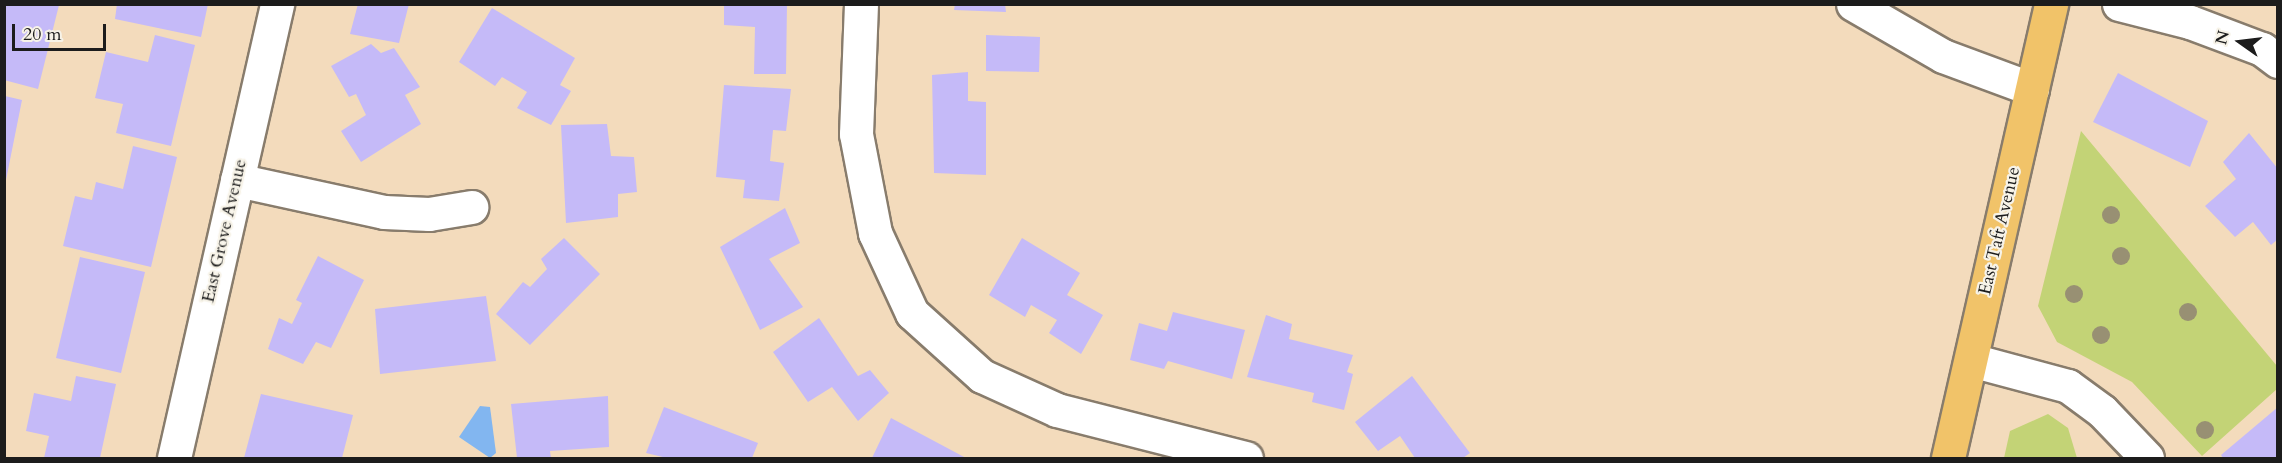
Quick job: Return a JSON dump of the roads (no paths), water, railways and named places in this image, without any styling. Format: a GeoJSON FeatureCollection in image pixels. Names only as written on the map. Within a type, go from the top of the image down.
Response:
{"type":"FeatureCollection","features":[{"type":"Feature","properties":{"kind":"main road","name":"East Taft Avenue"},"geometry":{"type":"LineString","coordinates":[[1948,459],[2051,4]]}},
{"type":"Feature","properties":{"kind":"street","name":"East Grove Avenue"},"geometry":{"type":"LineString","coordinates":[[174,459],[277,4]]}},
{"type":"Feature","properties":{"kind":"street"},"geometry":{"type":"LineString","coordinates":[[861,4],[856,134],[875,233],[912,312],[982,376],[1057,410],[1246,459]]}},
{"type":"Feature","properties":{"kind":"street"},"geometry":{"type":"LineString","coordinates":[[1852,4],[1943,56],[2032,89]]}},
{"type":"Feature","properties":{"kind":"street"},"geometry":{"type":"LineString","coordinates":[[2119,4],[2190,22],[2262,49],[2277,61]]}},
{"type":"Feature","properties":{"kind":"street"},"geometry":{"type":"LineString","coordinates":[[237,180],[384,212],[429,214],[471,207]]}},
{"type":"Feature","properties":{"kind":"street"},"geometry":{"type":"LineString","coordinates":[[1971,360],[2068,386],[2102,411],[2147,459]]}},
{"type":"Feature","properties":{"kind":"water"},"geometry":{"type":"Polygon","coordinates":[[[480,406],[490,407],[496,453],[490,458],[459,437],[480,406]]]}}]}
